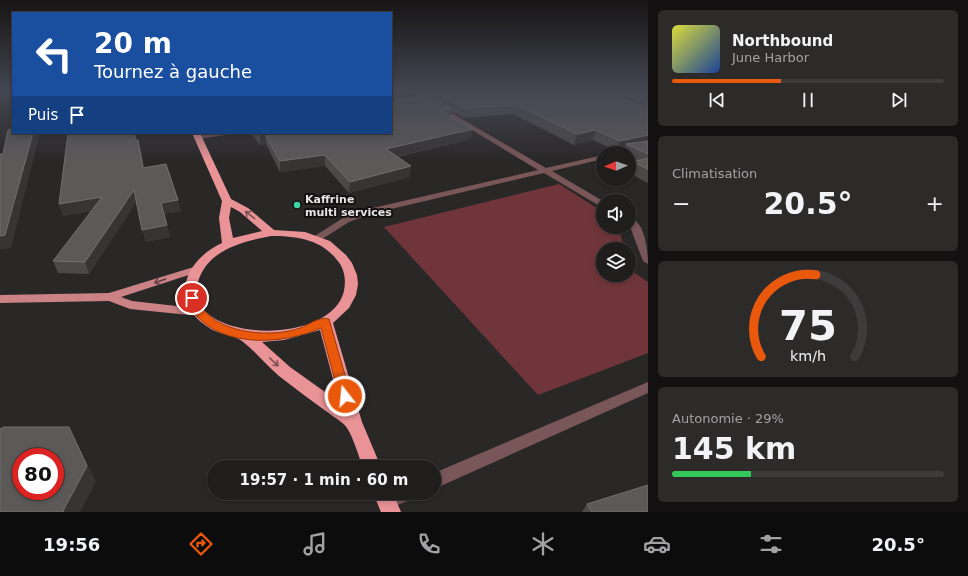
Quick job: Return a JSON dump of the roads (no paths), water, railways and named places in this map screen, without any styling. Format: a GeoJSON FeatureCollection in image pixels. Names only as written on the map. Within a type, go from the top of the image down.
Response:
{"type":"FeatureCollection","features":[{"type":"Feature","properties":{"kind":"highway"},"geometry":{"type":"LineString","coordinates":[[197,135],[227,202],[225,231],[228,244]]}},
{"type":"Feature","properties":{"kind":"highway"},"geometry":{"type":"LineString","coordinates":[[227,202],[244,210],[271,233]]}},
{"type":"Feature","properties":{"kind":"highway"},"geometry":{"type":"LineString","coordinates":[[271,233],[294,234],[316,239],[332,247],[345,259],[352,274],[351,289],[343,306],[325,321],[301,332],[274,337],[246,336],[218,327],[199,312],[192,298],[191,283],[197,269],[210,254],[228,244],[249,236],[271,233]]}},
{"type":"Feature","properties":{"kind":"highway"},"geometry":{"type":"LineString","coordinates":[[325,321],[352,422],[369,460]]}},
{"type":"Feature","properties":{"kind":"highway"},"geometry":{"type":"LineString","coordinates":[[246,336],[284,371],[352,422]]}},
{"type":"Feature","properties":{"kind":"main road"},"geometry":{"type":"LineString","coordinates":[[0,299],[110,297],[197,269]]}},
{"type":"Feature","properties":{"kind":"main road"},"geometry":{"type":"LineString","coordinates":[[110,297],[130,305],[199,312]]}},
{"type":"Feature","properties":{"kind":"street"},"geometry":{"type":"LineString","coordinates":[[452,115],[596,201]]}},
{"type":"Feature","properties":{"kind":"street"},"geometry":{"type":"LineString","coordinates":[[197,135],[212,134]]}},
{"type":"Feature","properties":{"kind":"street"},"geometry":{"type":"LineString","coordinates":[[636,150],[648,147]]}},
{"type":"Feature","properties":{"kind":"street"},"geometry":{"type":"LineString","coordinates":[[316,239],[346,220],[367,212],[596,159]]}},
{"type":"Feature","properties":{"kind":"street"},"geometry":{"type":"LineString","coordinates":[[636,228],[648,261]]}},
{"type":"Feature","properties":{"kind":"street"},"geometry":{"type":"LineString","coordinates":[[441,478],[648,387]]}},
{"type":"Feature","properties":{"kind":"place","name":"Kaffrine multi services"},"geometry":{"type":"Point","coordinates":[297,205]}}]}
